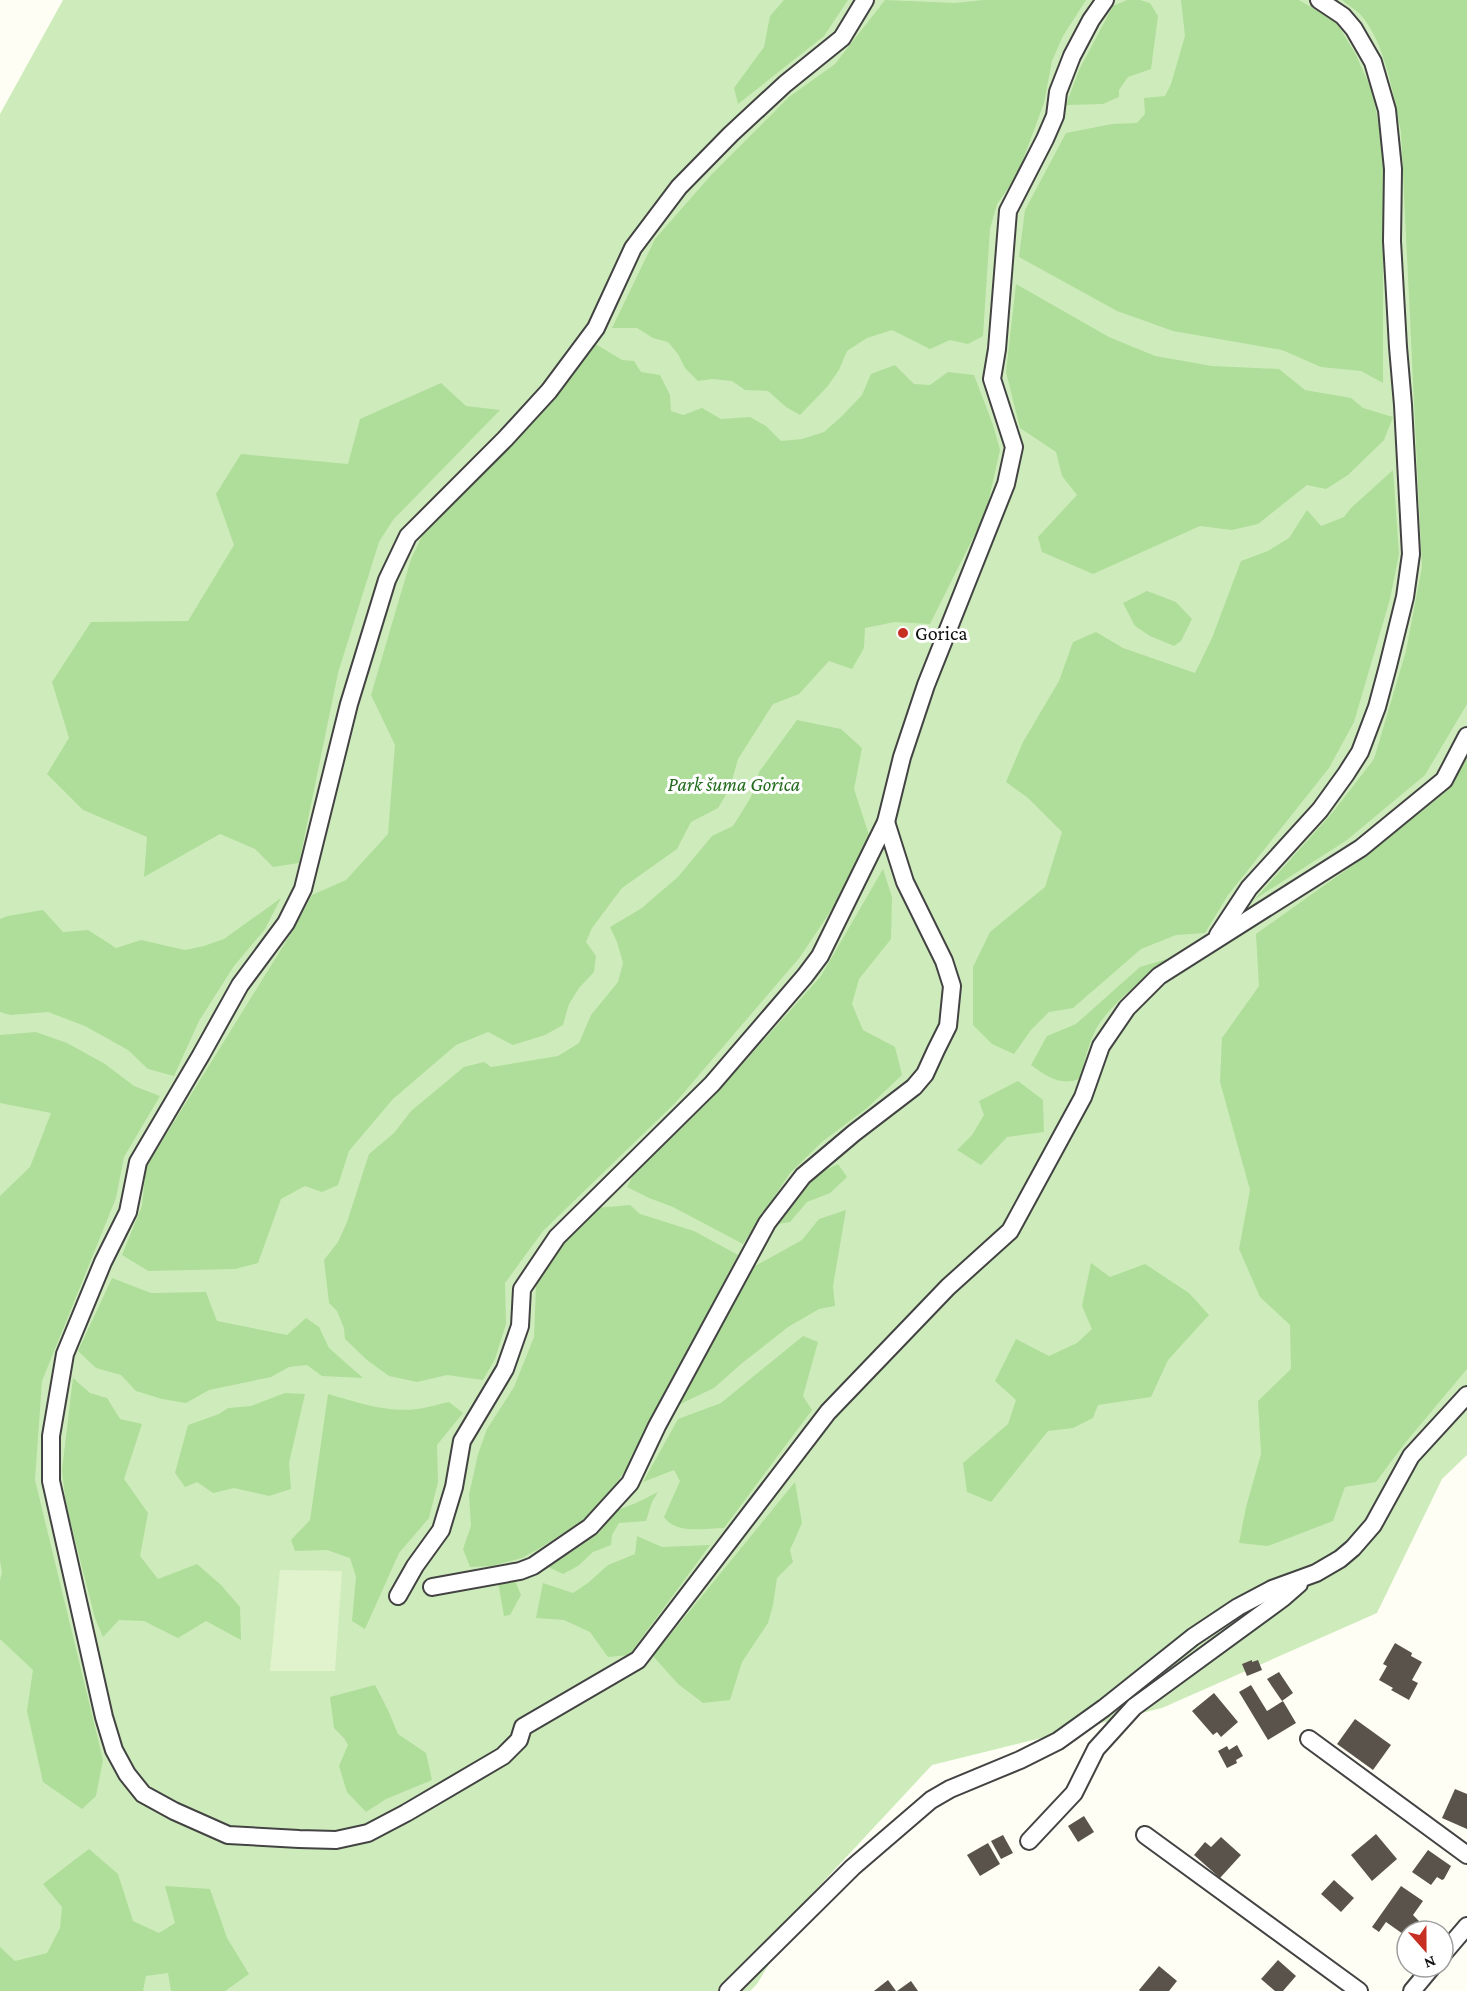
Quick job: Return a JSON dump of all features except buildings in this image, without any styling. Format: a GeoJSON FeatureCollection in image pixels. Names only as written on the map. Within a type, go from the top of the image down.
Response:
{"type":"FeatureCollection","features":[{"type":"Feature","properties":{"kind":"street"},"geometry":{"type":"LineString","coordinates":[[865,0],[842,38],[784,84],[679,187],[633,248],[596,328],[549,391],[408,536],[387,580],[349,704],[303,889],[286,923],[240,985],[138,1162],[128,1212],[103,1262],[64,1354],[51,1436],[51,1481],[68,1557],[104,1717],[114,1750],[127,1774],[144,1794],[174,1811],[228,1835],[336,1840],[368,1833],[504,1756],[519,1740],[523,1727],[638,1660],[828,1412],[948,1287],[1010,1231],[1083,1097],[1101,1046],[1127,1008],[1159,975],[1361,848],[1444,780],[1467,736]]}},
{"type":"Feature","properties":{"kind":"street"},"geometry":{"type":"LineString","coordinates":[[398,1596],[415,1566],[441,1530],[454,1487],[462,1441],[505,1369],[513,1348],[520,1326],[522,1289],[557,1237],[712,1084],[805,976],[820,956],[886,822],[902,757],[926,685],[1006,483],[1014,447],[992,379],[997,349],[1008,211],[1055,116],[1058,92],[1072,56],[1091,20],[1105,0]]}},
{"type":"Feature","properties":{"kind":"street"},"geometry":{"type":"LineString","coordinates":[[1214,941],[1249,888],[1320,810],[1360,752],[1377,707],[1406,597],[1411,554],[1404,405],[1393,264],[1391,210],[1393,169],[1387,110],[1373,62],[1354,29],[1343,16],[1319,0]]}},
{"type":"Feature","properties":{"kind":"street"},"geometry":{"type":"LineString","coordinates":[[432,1587],[520,1571],[533,1566],[590,1527],[630,1483],[663,1415],[767,1223],[803,1176],[914,1087],[925,1074],[948,1026],[952,986],[944,961],[905,882],[886,822]]}},
{"type":"Feature","properties":{"kind":"street"},"geometry":{"type":"LineString","coordinates":[[728,1991],[853,1867],[931,1800],[950,1789],[1020,1760],[1058,1741],[1104,1708],[1193,1637],[1238,1607],[1272,1589],[1303,1578],[1340,1559],[1360,1541],[1373,1525],[1411,1456],[1467,1395]]}},
{"type":"Feature","properties":{"kind":"street"},"geometry":{"type":"LineString","coordinates":[[1029,1841],[1074,1793],[1096,1749],[1134,1707],[1283,1598],[1303,1578]]}},
{"type":"Feature","properties":{"kind":"street"},"geometry":{"type":"LineString","coordinates":[[1309,1739],[1467,1855]]}},
{"type":"Feature","properties":{"kind":"street"},"geometry":{"type":"LineString","coordinates":[[1145,1835],[1359,1991]]}},
{"type":"Feature","properties":{"kind":"street"},"geometry":{"type":"LineString","coordinates":[[1455,1940],[1467,1926]]}},
{"type":"Feature","properties":{"kind":"street"},"geometry":{"type":"LineString","coordinates":[[1412,1991],[1422,1979]]}},
{"type":"Feature","properties":{"kind":"green space","name":"Park šuma Gorica"},"geometry":{"type":"Polygon","coordinates":[[[63,0],[1467,0],[1467,1455],[1442,1479],[1377,1613],[1162,1708],[932,1765],[811,1895],[757,1984],[750,1991],[0,1991],[0,114],[63,0]]]}},
{"type":"Feature","properties":{"kind":"green space"},"geometry":{"type":"Polygon","coordinates":[[[784,0],[848,0],[824,36],[738,104],[734,88],[764,47],[770,16],[784,0]]]}},
{"type":"Feature","properties":{"kind":"green space"},"geometry":{"type":"Polygon","coordinates":[[[885,0],[955,3],[983,0],[1086,0],[1063,36],[1052,61],[1044,103],[1017,176],[997,204],[990,229],[983,336],[968,344],[950,340],[930,349],[892,330],[867,338],[847,351],[839,370],[827,387],[800,415],[786,407],[768,391],[745,390],[732,381],[712,379],[698,381],[685,368],[678,354],[668,342],[653,338],[637,328],[612,328],[655,239],[712,174],[789,97],[835,64],[885,0]]]}},
{"type":"Feature","properties":{"kind":"green space"},"geometry":{"type":"Polygon","coordinates":[[[1127,0],[1150,3],[1158,16],[1151,69],[1128,77],[1119,90],[1119,97],[1103,104],[1066,105],[1079,70],[1113,6],[1127,0]]]}},
{"type":"Feature","properties":{"kind":"green space"},"geometry":{"type":"Polygon","coordinates":[[[1181,0],[1299,0],[1336,22],[1355,53],[1373,93],[1383,151],[1383,383],[1361,371],[1321,367],[1282,350],[1173,331],[1117,311],[1019,257],[1025,210],[1066,133],[1112,124],[1137,123],[1145,114],[1144,98],[1165,96],[1171,84],[1185,36],[1181,0]]]}},
{"type":"Feature","properties":{"kind":"green space"},"geometry":{"type":"Polygon","coordinates":[[[1342,0],[1467,0],[1467,704],[1425,775],[1347,840],[1255,899],[1333,812],[1374,759],[1406,651],[1422,567],[1401,132],[1387,70],[1376,39],[1360,14],[1342,0]]]}},
{"type":"Feature","properties":{"kind":"green space"},"geometry":{"type":"Polygon","coordinates":[[[1016,284],[1109,337],[1155,356],[1212,366],[1279,369],[1305,390],[1351,398],[1363,408],[1393,417],[1384,440],[1348,475],[1326,489],[1307,485],[1258,524],[1232,530],[1200,526],[1093,574],[1042,552],[1038,537],[1077,495],[1062,476],[1056,452],[1020,428],[1006,372],[1016,284]]]}},
{"type":"Feature","properties":{"kind":"green space"},"geometry":{"type":"Polygon","coordinates":[[[594,343],[622,360],[634,361],[641,372],[660,375],[670,395],[671,411],[683,415],[702,408],[721,419],[750,417],[766,426],[781,441],[802,439],[824,432],[862,395],[871,374],[895,365],[914,384],[930,385],[948,372],[974,375],[1000,450],[986,512],[930,624],[895,622],[865,628],[864,648],[852,669],[829,661],[799,694],[773,704],[738,759],[730,788],[718,808],[691,822],[677,849],[622,888],[592,928],[586,942],[596,956],[594,972],[579,988],[569,1004],[563,1025],[545,1035],[513,1045],[488,1032],[456,1045],[393,1099],[349,1151],[338,1185],[322,1192],[305,1186],[281,1199],[258,1263],[235,1269],[148,1271],[122,1255],[142,1206],[146,1167],[295,927],[312,895],[346,880],[388,834],[395,745],[371,695],[411,559],[422,536],[552,402],[594,343]]]}},
{"type":"Feature","properties":{"kind":"green space"},"geometry":{"type":"Polygon","coordinates":[[[441,383],[466,406],[500,410],[393,520],[379,542],[338,673],[299,863],[273,867],[255,849],[220,834],[144,877],[147,837],[83,810],[47,774],[69,738],[52,682],[91,622],[188,621],[234,545],[216,494],[241,454],[348,464],[360,419],[441,383]]]}},
{"type":"Feature","properties":{"kind":"green space"},"geometry":{"type":"Polygon","coordinates":[[[1393,470],[1399,554],[1390,599],[1354,722],[1329,768],[1228,895],[1205,933],[1176,935],[1141,949],[1073,1008],[1049,1012],[1031,1030],[1014,1054],[992,1044],[973,1025],[973,967],[990,932],[1045,887],[1062,832],[1028,798],[1006,782],[1023,742],[1059,681],[1073,642],[1096,632],[1123,648],[1195,673],[1212,638],[1241,561],[1268,551],[1289,538],[1307,510],[1321,526],[1344,517],[1393,470]]]}},
{"type":"Feature","properties":{"kind":"green space"},"geometry":{"type":"Polygon","coordinates":[[[1147,591],[1176,602],[1192,619],[1181,641],[1174,646],[1150,636],[1135,626],[1123,603],[1147,591]]]}},
{"type":"Feature","properties":{"kind":"green space"},"geometry":{"type":"Polygon","coordinates":[[[797,720],[841,729],[862,748],[854,789],[869,835],[834,906],[800,957],[675,1103],[543,1231],[505,1283],[506,1324],[495,1359],[483,1380],[447,1375],[417,1382],[389,1376],[367,1360],[345,1339],[344,1328],[337,1311],[329,1303],[324,1260],[338,1242],[347,1222],[369,1154],[394,1133],[411,1111],[464,1067],[484,1062],[491,1067],[558,1056],[579,1043],[591,1015],[618,982],[623,963],[610,927],[642,908],[678,877],[712,836],[733,826],[751,797],[759,772],[797,720]]]}},
{"type":"Feature","properties":{"kind":"green space"},"geometry":{"type":"Polygon","coordinates":[[[1467,753],[1467,1369],[1405,1443],[1376,1482],[1345,1487],[1333,1521],[1268,1546],[1239,1543],[1246,1507],[1261,1454],[1258,1401],[1291,1369],[1290,1325],[1260,1297],[1239,1249],[1250,1190],[1220,1082],[1222,1038],[1259,986],[1256,934],[1367,855],[1448,790],[1467,753]]]}},
{"type":"Feature","properties":{"kind":"green space"},"geometry":{"type":"Polygon","coordinates":[[[883,869],[892,897],[891,939],[859,979],[852,1004],[863,1030],[895,1047],[902,1075],[867,1108],[823,1141],[790,1173],[743,1244],[673,1207],[627,1187],[633,1176],[740,1067],[821,976],[883,869]]]}},
{"type":"Feature","properties":{"kind":"green space"},"geometry":{"type":"Polygon","coordinates":[[[281,898],[265,929],[234,966],[199,1021],[174,1076],[148,1069],[128,1050],[85,1026],[48,1012],[10,1015],[0,1012],[0,919],[43,910],[63,932],[88,930],[116,948],[141,940],[185,950],[224,939],[281,898]]]}},
{"type":"Feature","properties":{"kind":"green space"},"geometry":{"type":"Polygon","coordinates":[[[1170,958],[1130,990],[1103,1018],[1091,1041],[1081,1078],[1074,1081],[1061,1081],[1049,1077],[1031,1065],[1047,1036],[1076,1024],[1140,967],[1170,958]]]}},
{"type":"Feature","properties":{"kind":"green space"},"geometry":{"type":"Polygon","coordinates":[[[36,1032],[67,1043],[105,1064],[134,1086],[160,1096],[124,1157],[116,1198],[42,1381],[35,1480],[103,1760],[96,1796],[82,1809],[43,1782],[27,1711],[33,1670],[0,1639],[2,1572],[0,1561],[0,1196],[30,1167],[51,1113],[0,1103],[0,1035],[36,1032]]]}},
{"type":"Feature","properties":{"kind":"green space"},"geometry":{"type":"Polygon","coordinates":[[[1018,1081],[1043,1100],[1044,1132],[1007,1137],[981,1165],[957,1150],[972,1135],[984,1115],[979,1101],[1018,1081]]]}},
{"type":"Feature","properties":{"kind":"green space"},"geometry":{"type":"Polygon","coordinates":[[[838,1164],[847,1177],[830,1193],[807,1202],[790,1222],[778,1224],[815,1175],[838,1164]]]}},
{"type":"Feature","properties":{"kind":"green space"},"geometry":{"type":"Polygon","coordinates":[[[630,1205],[640,1214],[694,1231],[738,1255],[626,1469],[605,1500],[579,1523],[522,1558],[492,1566],[470,1567],[463,1549],[471,1526],[469,1495],[478,1454],[487,1429],[514,1387],[534,1337],[536,1286],[559,1247],[596,1208],[630,1205]]]}},
{"type":"Feature","properties":{"kind":"green space"},"geometry":{"type":"Polygon","coordinates":[[[846,1210],[833,1286],[835,1306],[819,1309],[788,1327],[714,1388],[676,1406],[748,1270],[802,1240],[819,1219],[846,1210]]]}},
{"type":"Feature","properties":{"kind":"green space"},"geometry":{"type":"Polygon","coordinates":[[[1091,1263],[1110,1277],[1145,1264],[1189,1293],[1209,1315],[1168,1360],[1151,1397],[1098,1405],[1093,1418],[1073,1428],[1048,1431],[991,1502],[967,1492],[963,1463],[1008,1424],[1016,1400],[995,1381],[1016,1339],[1049,1356],[1077,1343],[1092,1329],[1082,1306],[1091,1263]]]}},
{"type":"Feature","properties":{"kind":"green space"},"geometry":{"type":"Polygon","coordinates":[[[112,1278],[151,1293],[206,1292],[217,1321],[287,1335],[306,1318],[319,1327],[329,1348],[363,1378],[322,1376],[307,1365],[289,1367],[271,1377],[209,1390],[186,1403],[136,1391],[121,1375],[96,1368],[78,1351],[112,1278]]]}},
{"type":"Feature","properties":{"kind":"green space"},"geometry":{"type":"Polygon","coordinates":[[[803,1336],[818,1342],[803,1396],[812,1410],[724,1528],[691,1529],[669,1523],[664,1517],[680,1481],[674,1470],[643,1482],[678,1419],[721,1403],[803,1336]]]}},
{"type":"Feature","properties":{"kind":"green space"},"geometry":{"type":"Polygon","coordinates":[[[73,1378],[90,1393],[107,1398],[120,1419],[142,1424],[124,1479],[148,1513],[140,1556],[158,1579],[197,1564],[221,1585],[240,1607],[241,1640],[206,1621],[178,1638],[144,1621],[119,1620],[103,1637],[95,1618],[66,1505],[62,1470],[73,1378]]]}},
{"type":"Feature","properties":{"kind":"green space"},"geometry":{"type":"Polygon","coordinates":[[[285,1393],[305,1394],[289,1463],[291,1489],[269,1496],[234,1488],[213,1493],[197,1482],[185,1487],[175,1473],[188,1425],[219,1414],[228,1408],[251,1406],[285,1393]]]}},
{"type":"Feature","properties":{"kind":"green space"},"geometry":{"type":"Polygon","coordinates":[[[328,1394],[372,1406],[406,1410],[449,1402],[463,1413],[437,1445],[438,1482],[429,1518],[399,1553],[365,1629],[352,1621],[356,1577],[350,1558],[327,1550],[295,1551],[291,1540],[310,1520],[328,1394]]]}},
{"type":"Feature","properties":{"kind":"green space"},"geometry":{"type":"Polygon","coordinates":[[[795,1482],[802,1523],[790,1550],[793,1562],[777,1578],[768,1623],[742,1662],[730,1700],[703,1703],[678,1684],[653,1656],[795,1482]]]}},
{"type":"Feature","properties":{"kind":"green space"},"geometry":{"type":"Polygon","coordinates":[[[658,1492],[646,1521],[619,1523],[612,1535],[611,1545],[593,1552],[578,1566],[563,1574],[546,1566],[599,1533],[613,1512],[658,1492]]]}},
{"type":"Feature","properties":{"kind":"green space"},"geometry":{"type":"Polygon","coordinates":[[[637,1536],[662,1547],[710,1545],[629,1655],[608,1657],[590,1632],[564,1620],[536,1618],[543,1583],[573,1593],[608,1565],[635,1554],[637,1536]]]}},
{"type":"Feature","properties":{"kind":"green space"},"geometry":{"type":"Polygon","coordinates":[[[280,1570],[342,1571],[335,1671],[270,1671],[280,1570]]]}},
{"type":"Feature","properties":{"kind":"green space"},"geometry":{"type":"Polygon","coordinates":[[[514,1578],[521,1595],[510,1615],[504,1616],[498,1582],[514,1578]]]}},
{"type":"Feature","properties":{"kind":"green space"},"geometry":{"type":"Polygon","coordinates":[[[375,1685],[398,1734],[426,1753],[432,1780],[386,1799],[366,1812],[347,1792],[339,1766],[348,1745],[334,1728],[330,1697],[375,1685]]]}},
{"type":"Feature","properties":{"kind":"green space"},"geometry":{"type":"Polygon","coordinates":[[[89,1849],[118,1874],[133,1921],[159,1933],[175,1923],[165,1886],[210,1889],[227,1938],[249,1974],[225,1991],[171,1991],[168,1973],[146,1976],[143,1991],[0,1991],[0,1947],[15,1961],[47,1953],[60,1928],[62,1907],[43,1884],[89,1849]]]}},
{"type":"Feature","properties":{"kind":"place","name":"Gorica"},"geometry":{"type":"Point","coordinates":[903,633]}}]}
